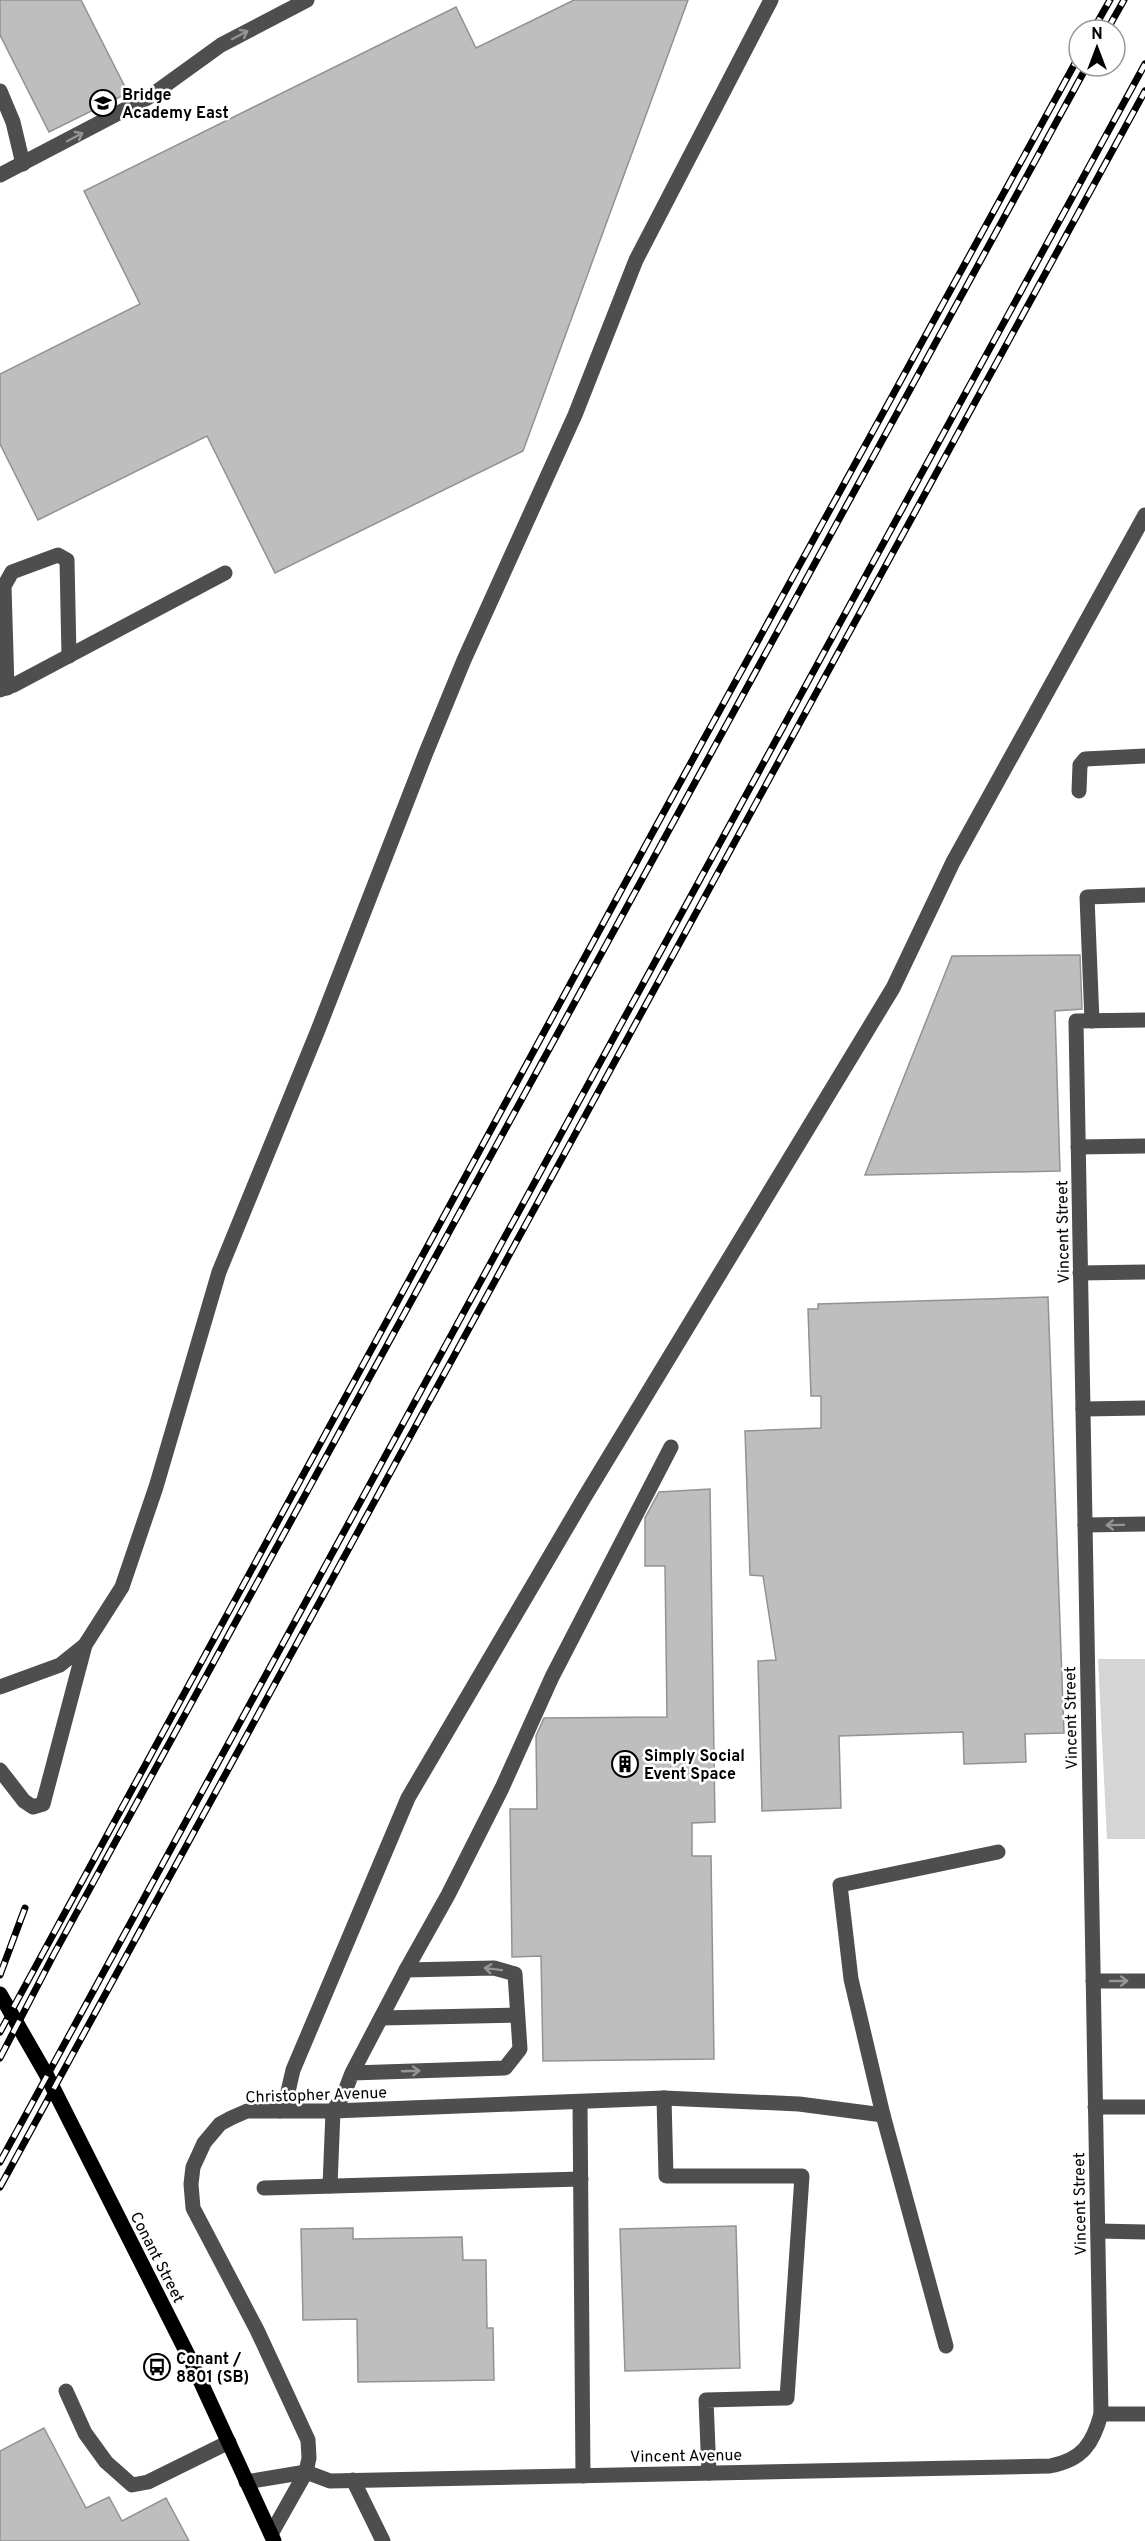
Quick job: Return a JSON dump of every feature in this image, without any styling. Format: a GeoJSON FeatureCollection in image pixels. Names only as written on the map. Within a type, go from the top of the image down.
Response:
{"type":"FeatureCollection","features":[{"type":"Feature","properties":{"kind":"main road","name":"Conant Street"},"geometry":{"type":"LineString","coordinates":[[0,1994],[46,2074],[192,2363],[272,2538]]}},
{"type":"Feature","properties":{"kind":"street"},"geometry":{"type":"LineString","coordinates":[[0,176],[149,97],[221,45],[307,0]]}},
{"type":"Feature","properties":{"kind":"street"},"geometry":{"type":"LineString","coordinates":[[0,1687],[60,1665],[85,1645],[122,1587],[156,1487],[219,1272],[318,1030],[424,755],[464,660],[575,415],[636,260],[771,0]]}},
{"type":"Feature","properties":{"kind":"street"},"geometry":{"type":"LineString","coordinates":[[0,92],[12,122],[23,164]]}},
{"type":"Feature","properties":{"kind":"street"},"geometry":{"type":"LineString","coordinates":[[280,2111],[287,2096],[293,2070],[408,1798],[584,1498],[893,988],[953,862],[1145,515]]}},
{"type":"Feature","properties":{"kind":"street"},"geometry":{"type":"LineString","coordinates":[[69,656],[67,560],[58,555],[12,572],[4,586],[4,689],[69,656],[225,573]]}},
{"type":"Feature","properties":{"kind":"street"},"geometry":{"type":"LineString","coordinates":[[1079,791],[1080,765],[1085,759],[1145,756]]}},
{"type":"Feature","properties":{"kind":"street"},"geometry":{"type":"LineString","coordinates":[[1145,896],[1087,897],[1092,1021],[1145,1020]]}},
{"type":"Feature","properties":{"kind":"street","name":"Vincent Street"},"geometry":{"type":"LineString","coordinates":[[1092,1021],[1076,1021],[1101,2414]]}},
{"type":"Feature","properties":{"kind":"street"},"geometry":{"type":"LineString","coordinates":[[1078,1147],[1145,1146]]}},
{"type":"Feature","properties":{"kind":"street"},"geometry":{"type":"LineString","coordinates":[[1080,1273],[1145,1272]]}},
{"type":"Feature","properties":{"kind":"street"},"geometry":{"type":"LineString","coordinates":[[1083,1409],[1145,1408]]}},
{"type":"Feature","properties":{"kind":"street"},"geometry":{"type":"LineString","coordinates":[[330,2186],[333,2111],[344,2094],[352,2073],[502,1788],[552,1677],[670,1447]]}},
{"type":"Feature","properties":{"kind":"street"},"geometry":{"type":"LineString","coordinates":[[1085,1525],[1145,1524]]}},
{"type":"Feature","properties":{"kind":"street"},"geometry":{"type":"LineString","coordinates":[[0,1770],[24,1801],[37,1807],[43,1804],[85,1645]]}},
{"type":"Feature","properties":{"kind":"street"},"geometry":{"type":"LineString","coordinates":[[946,2346],[882,2115],[851,1979],[840,1885],[998,1852]]}},
{"type":"Feature","properties":{"kind":"street"},"geometry":{"type":"LineString","coordinates":[[352,2073],[505,2068],[520,2049],[515,1974],[494,1968],[406,1970]]}},
{"type":"Feature","properties":{"kind":"street"},"geometry":{"type":"LineString","coordinates":[[1093,1981],[1145,1981]]}},
{"type":"Feature","properties":{"kind":"street"},"geometry":{"type":"LineString","coordinates":[[381,2018],[517,2015]]}},
{"type":"Feature","properties":{"kind":"street"},"geometry":{"type":"LineString","coordinates":[[664,2098],[666,2176],[802,2176],[787,2398],[706,2400],[709,2473]]}},
{"type":"Feature","properties":{"kind":"street","name":"Christopher Avenue"},"geometry":{"type":"LineString","coordinates":[[272,2538],[306,2472],[309,2457],[308,2440],[257,2330],[193,2208],[191,2192],[193,2167],[204,2143],[220,2124],[247,2111],[333,2111],[664,2098],[799,2104],[882,2115]]}},
{"type":"Feature","properties":{"kind":"street"},"geometry":{"type":"LineString","coordinates":[[580,2102],[583,2476]]}},
{"type":"Feature","properties":{"kind":"street"},"geometry":{"type":"LineString","coordinates":[[1095,2107],[1145,2107]]}},
{"type":"Feature","properties":{"kind":"street"},"geometry":{"type":"LineString","coordinates":[[264,2188],[581,2179]]}},
{"type":"Feature","properties":{"kind":"street"},"geometry":{"type":"LineString","coordinates":[[1098,2231],[1145,2232]]}},
{"type":"Feature","properties":{"kind":"street"},"geometry":{"type":"LineString","coordinates":[[66,2391],[85,2433],[106,2462],[132,2485],[148,2482],[229,2442]]}},
{"type":"Feature","properties":{"kind":"street"},"geometry":{"type":"LineString","coordinates":[[1101,2414],[1145,2414]]}},
{"type":"Feature","properties":{"kind":"street","name":"Vincent Avenue"},"geometry":{"type":"LineString","coordinates":[[246,2482],[306,2472],[330,2481],[1050,2466],[1071,2460],[1086,2449],[1096,2433],[1101,2414]]}},
{"type":"Feature","properties":{"kind":"street"},"geometry":{"type":"LineString","coordinates":[[353,2480],[383,2541]]}},
{"type":"Feature","properties":{"kind":"shaded area"},"geometry":{"type":"Polygon","coordinates":[[[1098,1659],[1145,1659],[1145,1839],[1107,1839],[1098,1659]]]}},
{"type":"Feature","properties":{"kind":"building"},"geometry":{"type":"Polygon","coordinates":[[[0,0],[81,0],[128,93],[49,132],[0,35],[0,0]]]}},
{"type":"Feature","properties":{"kind":"building"},"geometry":{"type":"Polygon","coordinates":[[[574,0],[688,0],[523,451],[275,573],[207,436],[38,520],[0,444],[0,374],[140,304],[84,191],[456,7],[476,48],[574,0]]]}},
{"type":"Feature","properties":{"kind":"building"},"geometry":{"type":"Polygon","coordinates":[[[1080,955],[1082,1009],[1055,1011],[1060,1171],[865,1175],[952,956],[1080,955]]]}},
{"type":"Feature","properties":{"kind":"building"},"geometry":{"type":"Polygon","coordinates":[[[1048,1297],[1064,1733],[1025,1734],[1026,1762],[964,1764],[963,1732],[839,1736],[841,1808],[762,1811],[758,1661],[776,1660],[763,1576],[750,1575],[745,1431],[821,1428],[821,1396],[811,1396],[808,1309],[818,1309],[818,1304],[1048,1297]]]}},
{"type":"Feature","properties":{"kind":"building","name":"Simply Social Event Space"},"geometry":{"type":"Polygon","coordinates":[[[710,1489],[715,1822],[692,1823],[692,1856],[711,1856],[714,2059],[543,2061],[541,1956],[512,1957],[510,1809],[537,1809],[536,1736],[544,1718],[667,1717],[665,1566],[645,1566],[645,1518],[659,1492],[710,1489]]]}},
{"type":"Feature","properties":{"kind":"building"},"geometry":{"type":"Polygon","coordinates":[[[736,2226],[740,2368],[625,2371],[620,2229],[736,2226]]]}},
{"type":"Feature","properties":{"kind":"building"},"geometry":{"type":"Polygon","coordinates":[[[353,2228],[353,2239],[462,2237],[463,2260],[486,2260],[487,2328],[493,2328],[494,2380],[358,2382],[357,2319],[303,2320],[301,2229],[353,2228]]]}},
{"type":"Feature","properties":{"kind":"building"},"geometry":{"type":"Polygon","coordinates":[[[44,2428],[86,2508],[109,2497],[122,2521],[166,2498],[189,2541],[0,2541],[0,2451],[44,2428]]]}},
{"type":"Feature","properties":{"kind":"railway"},"geometry":{"type":"LineString","coordinates":[[1100,18],[1110,0]]}},
{"type":"Feature","properties":{"kind":"railway"},"geometry":{"type":"LineString","coordinates":[[1114,18],[1124,0]]}},
{"type":"Feature","properties":{"kind":"railway"},"geometry":{"type":"LineString","coordinates":[[0,2162],[1145,64]]}},
{"type":"Feature","properties":{"kind":"railway"},"geometry":{"type":"LineString","coordinates":[[0,2032],[654,830],[1067,78]]}},
{"type":"Feature","properties":{"kind":"railway"},"geometry":{"type":"LineString","coordinates":[[0,2058],[54,1954],[1080,78]]}},
{"type":"Feature","properties":{"kind":"railway"},"geometry":{"type":"LineString","coordinates":[[0,2187],[1145,91]]}},
{"type":"Feature","properties":{"kind":"railway"},"geometry":{"type":"LineString","coordinates":[[0,1975],[25,1908]]}},
{"type":"Feature","properties":{"kind":"place","name":"Bridge Academy East"},"geometry":{"type":"Point","coordinates":[103,103]}},
{"type":"Feature","properties":{"kind":"place","name":"Simply Social Event Space"},"geometry":{"type":"Point","coordinates":[625,1764]}},
{"type":"Feature","properties":{"kind":"place","name":"Conant / 8801 (SB)"},"geometry":{"type":"Point","coordinates":[157,2367]}}]}
